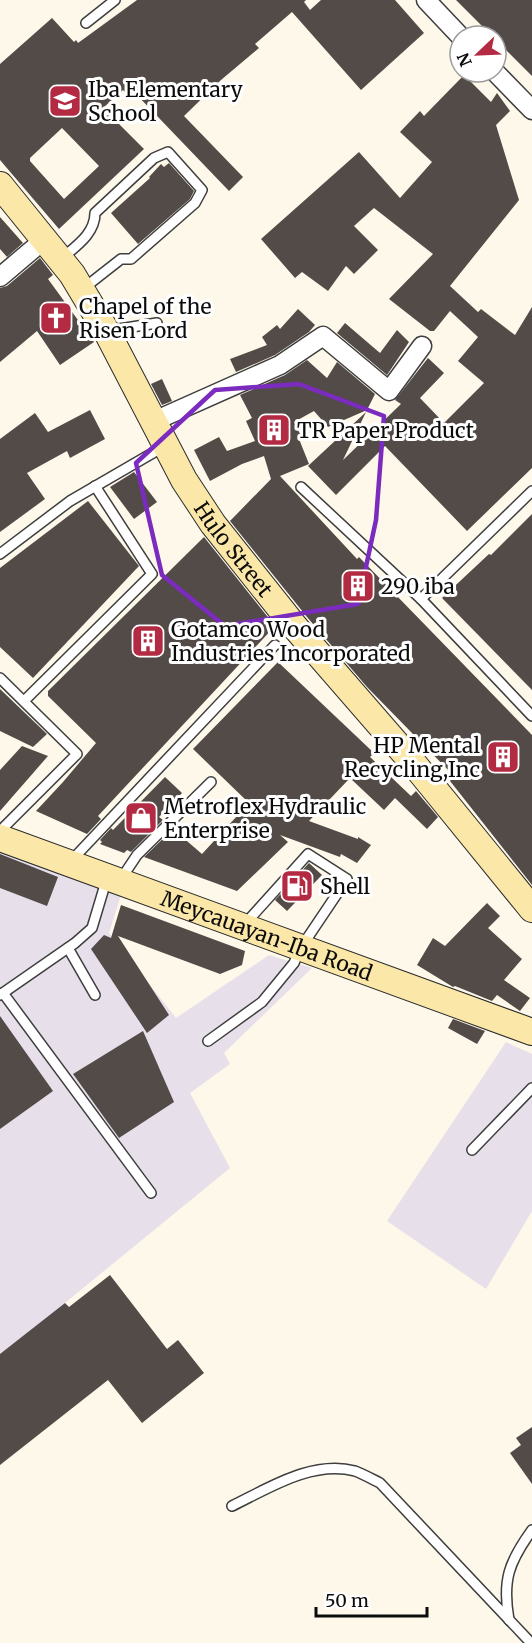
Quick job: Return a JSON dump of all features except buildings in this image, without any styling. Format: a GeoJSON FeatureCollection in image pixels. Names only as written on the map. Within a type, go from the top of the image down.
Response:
{"type":"FeatureCollection","features":[{"type":"Feature","properties":{"kind":"street"},"geometry":{"type":"LineString","coordinates":[[426,0],[449,24]]}},
{"type":"Feature","properties":{"kind":"street"},"geometry":{"type":"LineString","coordinates":[[507,84],[532,110]]}},
{"type":"Feature","properties":{"kind":"street","name":"Hulo Street"},"geometry":{"type":"LineString","coordinates":[[0,185],[53,249],[82,290],[108,334],[184,480],[213,524],[280,608],[414,764],[532,909]]}},
{"type":"Feature","properties":{"kind":"street"},"geometry":{"type":"LineString","coordinates":[[0,277],[53,249]]}},
{"type":"Feature","properties":{"kind":"street"},"geometry":{"type":"LineString","coordinates":[[152,422],[280,365],[323,336],[389,391],[422,345]]}},
{"type":"Feature","properties":{"kind":"street","name":"Meycauayan-Iba Road"},"geometry":{"type":"LineString","coordinates":[[0,838],[532,1032]]}},
{"type":"Feature","properties":{"kind":"lane"},"geometry":{"type":"LineString","coordinates":[[86,23],[115,0]]}},
{"type":"Feature","properties":{"kind":"lane"},"geometry":{"type":"LineString","coordinates":[[53,249],[91,231],[95,223],[95,213],[161,154],[168,152],[202,190],[195,203],[131,259],[121,259],[82,290]]}},
{"type":"Feature","properties":{"kind":"lane"},"geometry":{"type":"LineString","coordinates":[[108,334],[119,329],[157,323]]}},
{"type":"Feature","properties":{"kind":"lane"},"geometry":{"type":"LineString","coordinates":[[0,554],[70,501],[166,446]]}},
{"type":"Feature","properties":{"kind":"lane"},"geometry":{"type":"LineString","coordinates":[[24,701],[152,574],[95,486]]}},
{"type":"Feature","properties":{"kind":"lane"},"geometry":{"type":"LineString","coordinates":[[301,487],[421,600],[532,716]]}},
{"type":"Feature","properties":{"kind":"lane"},"geometry":{"type":"LineString","coordinates":[[421,600],[532,491]]}},
{"type":"Feature","properties":{"kind":"lane"},"geometry":{"type":"LineString","coordinates":[[69,863],[275,645]]}},
{"type":"Feature","properties":{"kind":"lane"},"geometry":{"type":"LineString","coordinates":[[0,678],[78,754],[0,831]]}},
{"type":"Feature","properties":{"kind":"lane"},"geometry":{"type":"LineString","coordinates":[[151,1194],[1,994],[68,948],[92,928],[113,880],[211,782]]}},
{"type":"Feature","properties":{"kind":"lane"},"geometry":{"type":"LineString","coordinates":[[208,1041],[262,1002],[294,963],[300,949],[346,879],[308,854],[242,927]]}},
{"type":"Feature","properties":{"kind":"lane"},"geometry":{"type":"LineString","coordinates":[[68,948],[95,996]]}},
{"type":"Feature","properties":{"kind":"lane"},"geometry":{"type":"LineString","coordinates":[[472,1150],[532,1088]]}},
{"type":"Feature","properties":{"kind":"lane"},"geometry":{"type":"LineString","coordinates":[[232,1506],[287,1479],[314,1471],[334,1469],[355,1471],[380,1483],[531,1643]]}},
{"type":"Feature","properties":{"kind":"lane"},"geometry":{"type":"LineString","coordinates":[[509,1620],[505,1600],[506,1581],[517,1551],[532,1530]]}},
{"type":"Feature","properties":{"kind":"highlighted area"},"geometry":{"type":"Polygon","coordinates":[[[299,384],[384,416],[376,520],[358,604],[225,626],[162,575],[136,463],[215,390],[299,384]]]}},
{"type":"Feature","properties":{"kind":"shaded area"},"geometry":{"type":"Polygon","coordinates":[[[0,850],[122,892],[109,933],[176,1018],[269,955],[312,968],[224,1053],[230,1064],[190,1093],[230,1168],[0,1356],[0,850]]]}},
{"type":"Feature","properties":{"kind":"shaded area"},"geometry":{"type":"Polygon","coordinates":[[[506,1042],[532,1054],[532,1211],[486,1289],[387,1221],[506,1042]]]}},
{"type":"Feature","properties":{"kind":"place","name":"Iba Elementary School"},"geometry":{"type":"Point","coordinates":[65,101]}},
{"type":"Feature","properties":{"kind":"place","name":"Chapel of the Risen Lord"},"geometry":{"type":"Point","coordinates":[56,318]}},
{"type":"Feature","properties":{"kind":"place","name":"TR Paper Product"},"geometry":{"type":"Point","coordinates":[274,430]}},
{"type":"Feature","properties":{"kind":"place","name":"290 iba"},"geometry":{"type":"Point","coordinates":[358,586]}},
{"type":"Feature","properties":{"kind":"place","name":"Gotamco Wood Industries Incorporated"},"geometry":{"type":"Point","coordinates":[148,641]}},
{"type":"Feature","properties":{"kind":"place","name":"HP Mental Recycling,Inc"},"geometry":{"type":"Point","coordinates":[503,757]}},
{"type":"Feature","properties":{"kind":"place","name":"Metroflex Hydraulic Enterprise"},"geometry":{"type":"Point","coordinates":[141,818]}},
{"type":"Feature","properties":{"kind":"place","name":"Shell"},"geometry":{"type":"Point","coordinates":[297,886]}}]}
